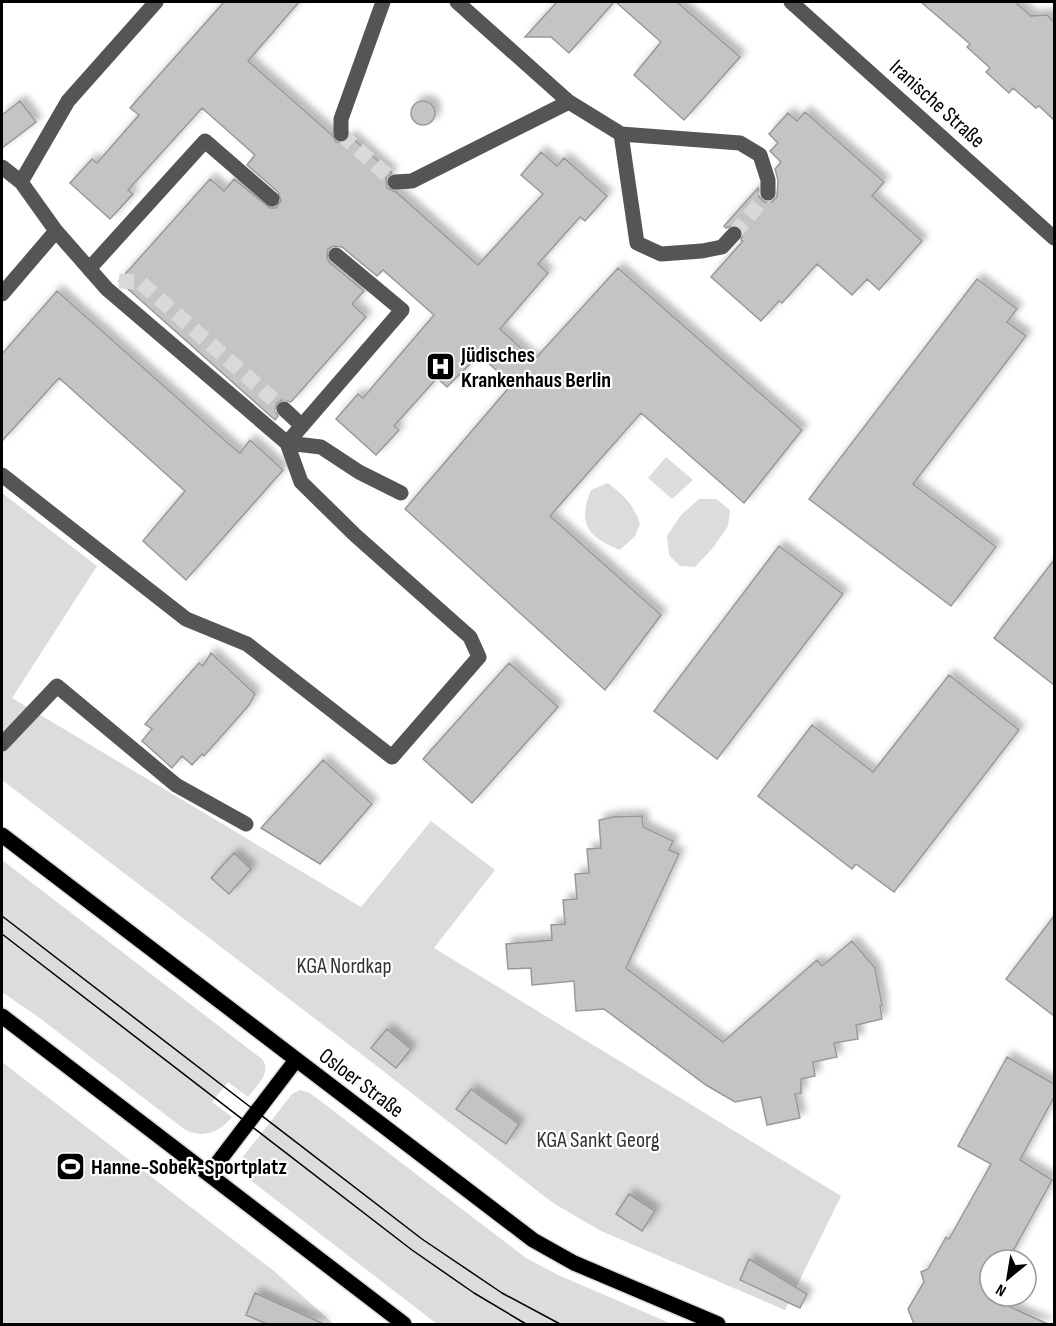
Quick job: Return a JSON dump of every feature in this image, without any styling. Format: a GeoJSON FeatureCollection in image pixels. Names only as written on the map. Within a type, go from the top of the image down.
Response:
{"type":"FeatureCollection","features":[{"type":"Feature","properties":{"kind":"main road","name":"Osloer Straße"},"geometry":{"type":"LineString","coordinates":[[2,835],[533,1240],[574,1263],[718,1324]]}},
{"type":"Feature","properties":{"kind":"main road"},"geometry":{"type":"LineString","coordinates":[[2,1016],[404,1324]]}},
{"type":"Feature","properties":{"kind":"main road"},"geometry":{"type":"LineString","coordinates":[[209,1174],[296,1060]]}},
{"type":"Feature","properties":{"kind":"street"},"geometry":{"type":"LineString","coordinates":[[21,182],[68,101],[156,2]]}},
{"type":"Feature","properties":{"kind":"street"},"geometry":{"type":"LineString","coordinates":[[341,135],[341,119],[383,2]]}},
{"type":"Feature","properties":{"kind":"street"},"geometry":{"type":"LineString","coordinates":[[457,2],[569,102],[621,134],[740,143],[760,154],[768,180],[768,193]]}},
{"type":"Feature","properties":{"kind":"street","name":"Iranische Straße"},"geometry":{"type":"LineString","coordinates":[[791,2],[1054,238]]}},
{"type":"Feature","properties":{"kind":"street"},"geometry":{"type":"LineString","coordinates":[[394,182],[412,181],[569,102]]}},
{"type":"Feature","properties":{"kind":"street"},"geometry":{"type":"LineString","coordinates":[[621,134],[637,243],[661,254],[702,251],[722,247],[734,234]]}},
{"type":"Feature","properties":{"kind":"street"},"geometry":{"type":"LineString","coordinates":[[92,273],[205,141],[272,199]]}},
{"type":"Feature","properties":{"kind":"street"},"geometry":{"type":"LineString","coordinates":[[2,167],[21,182],[56,231],[107,289],[287,443],[301,482],[355,535],[470,638],[479,657],[392,757],[247,644],[186,619],[2,475]]}},
{"type":"Feature","properties":{"kind":"street"},"geometry":{"type":"LineString","coordinates":[[2,294],[56,231]]}},
{"type":"Feature","properties":{"kind":"street"},"geometry":{"type":"LineString","coordinates":[[287,443],[402,310],[336,255]]}},
{"type":"Feature","properties":{"kind":"street"},"geometry":{"type":"LineString","coordinates":[[92,273],[119,281]]}},
{"type":"Feature","properties":{"kind":"street"},"geometry":{"type":"LineString","coordinates":[[284,409],[302,426]]}},
{"type":"Feature","properties":{"kind":"street"},"geometry":{"type":"LineString","coordinates":[[287,443],[321,447],[359,472],[401,493]]}},
{"type":"Feature","properties":{"kind":"street"},"geometry":{"type":"LineString","coordinates":[[2,744],[57,686],[177,785],[246,824]]}},
{"type":"Feature","properties":{"kind":"green space"},"geometry":{"type":"Polygon","coordinates":[[[666,457],[693,480],[672,499],[648,478],[666,457]]]}},
{"type":"Feature","properties":{"kind":"green space"},"geometry":{"type":"Polygon","coordinates":[[[608,483],[628,501],[640,524],[635,536],[620,550],[593,534],[586,520],[585,512],[591,490],[608,483]]]}},
{"type":"Feature","properties":{"kind":"green space"},"geometry":{"type":"Polygon","coordinates":[[[2,493],[97,566],[12,698],[361,907],[431,821],[495,870],[434,948],[841,1196],[785,1310],[601,1231],[553,1203],[2,780],[2,493]]]}},
{"type":"Feature","properties":{"kind":"green space"},"geometry":{"type":"Polygon","coordinates":[[[699,499],[716,499],[730,510],[728,526],[712,549],[695,567],[680,566],[669,555],[667,536],[681,515],[699,499]]]}},
{"type":"Feature","properties":{"kind":"green space"},"geometry":{"type":"Polygon","coordinates":[[[2,860],[262,1059],[265,1064],[264,1074],[248,1097],[228,1082],[212,1102],[232,1117],[227,1123],[204,1134],[184,1129],[41,1019],[2,992],[2,860]]]}},
{"type":"Feature","properties":{"kind":"green space","name":"Hanne-Sobek-Sportplatz"},"geometry":{"type":"Polygon","coordinates":[[[2,1062],[274,1271],[334,1324],[2,1324],[2,1062]]]}},
{"type":"Feature","properties":{"kind":"green space"},"geometry":{"type":"Polygon","coordinates":[[[300,1090],[310,1093],[526,1258],[558,1275],[672,1324],[437,1324],[241,1173],[239,1167],[242,1158],[292,1094],[300,1090]]]}},
{"type":"Feature","properties":{"kind":"building"},"geometry":{"type":"Polygon","coordinates":[[[224,2],[299,2],[248,61],[332,135],[336,142],[345,143],[350,136],[392,173],[386,178],[387,188],[396,192],[478,265],[543,194],[521,175],[541,152],[557,166],[564,158],[607,196],[585,221],[580,217],[538,264],[548,273],[500,329],[534,360],[618,268],[802,430],[744,503],[641,413],[550,516],[661,615],[605,690],[405,509],[512,384],[479,355],[447,387],[437,378],[394,426],[399,430],[376,455],[336,419],[358,394],[363,398],[434,315],[383,270],[377,276],[342,247],[333,246],[328,249],[329,262],[364,291],[352,304],[366,317],[291,402],[282,400],[277,403],[275,411],[278,416],[275,420],[119,281],[210,179],[224,191],[234,179],[270,208],[276,208],[281,201],[278,192],[247,165],[255,155],[202,108],[128,190],[133,194],[110,219],[70,183],[92,159],[97,163],[139,115],[130,108],[224,2]]]}},
{"type":"Feature","properties":{"kind":"building"},"geometry":{"type":"Polygon","coordinates":[[[557,2],[614,2],[569,53],[551,37],[525,37],[557,2]]]}},
{"type":"Feature","properties":{"kind":"building"},"geometry":{"type":"Polygon","coordinates":[[[616,2],[677,2],[740,57],[684,120],[634,75],[661,42],[616,2]]]}},
{"type":"Feature","properties":{"kind":"building"},"geometry":{"type":"Polygon","coordinates":[[[921,2],[1015,2],[1031,16],[1047,15],[1054,22],[1054,120],[1039,106],[1036,108],[1013,88],[1009,93],[986,72],[990,68],[967,47],[970,44],[921,2]]]}},
{"type":"Feature","properties":{"kind":"building"},"geometry":{"type":"Polygon","coordinates":[[[20,101],[36,122],[2,148],[2,115],[20,101]]]}},
{"type":"Feature","properties":{"kind":"building"},"geometry":{"type":"Polygon","coordinates":[[[423,101],[431,105],[435,113],[431,121],[423,125],[415,121],[411,113],[415,105],[423,101]]]}},
{"type":"Feature","properties":{"kind":"building"},"geometry":{"type":"Polygon","coordinates":[[[805,112],[884,182],[872,196],[922,241],[879,290],[867,279],[852,295],[817,264],[782,303],[779,301],[761,321],[711,277],[743,241],[740,226],[736,224],[726,228],[724,226],[758,188],[759,197],[764,202],[772,202],[777,197],[778,180],[775,169],[781,162],[770,151],[778,143],[769,134],[788,113],[797,121],[805,112]]]}},
{"type":"Feature","properties":{"kind":"building"},"geometry":{"type":"Polygon","coordinates":[[[977,279],[1017,309],[1007,322],[1026,336],[913,484],[996,547],[951,606],[809,499],[977,279]]]}},
{"type":"Feature","properties":{"kind":"building"},"geometry":{"type":"Polygon","coordinates":[[[57,291],[240,453],[250,440],[283,470],[186,580],[143,541],[185,491],[59,378],[2,441],[2,354],[57,291]]]}},
{"type":"Feature","properties":{"kind":"building"},"geometry":{"type":"Polygon","coordinates":[[[779,546],[843,594],[717,759],[654,711],[779,546]]]}},
{"type":"Feature","properties":{"kind":"building"},"geometry":{"type":"Polygon","coordinates":[[[1054,560],[1054,685],[994,638],[1054,560]]]}},
{"type":"Feature","properties":{"kind":"building"},"geometry":{"type":"Polygon","coordinates":[[[211,653],[255,694],[249,705],[204,756],[202,754],[192,765],[182,756],[172,768],[142,741],[152,729],[145,724],[199,663],[203,666],[211,653]]]}},
{"type":"Feature","properties":{"kind":"building"},"geometry":{"type":"Polygon","coordinates":[[[509,663],[558,707],[472,803],[423,759],[509,663]]]}},
{"type":"Feature","properties":{"kind":"building"},"geometry":{"type":"Polygon","coordinates":[[[949,675],[1019,730],[894,892],[856,864],[852,869],[758,796],[812,725],[873,772],[949,675]]]}},
{"type":"Feature","properties":{"kind":"building"},"geometry":{"type":"Polygon","coordinates":[[[323,760],[372,804],[320,864],[261,828],[323,760]]]}},
{"type":"Feature","properties":{"kind":"building"},"geometry":{"type":"Polygon","coordinates":[[[642,816],[643,827],[673,841],[669,850],[679,854],[626,968],[723,1042],[817,960],[822,966],[852,941],[875,968],[882,1005],[880,1006],[882,1019],[856,1025],[858,1039],[834,1043],[837,1057],[813,1062],[815,1076],[801,1079],[801,1093],[795,1094],[800,1118],[767,1125],[761,1097],[735,1102],[706,1085],[604,1009],[576,1011],[574,981],[532,985],[531,968],[508,969],[506,944],[552,940],[551,925],[565,924],[563,900],[577,899],[575,874],[589,873],[587,849],[601,848],[599,820],[642,816]]]}},
{"type":"Feature","properties":{"kind":"building"},"geometry":{"type":"Polygon","coordinates":[[[234,853],[251,869],[229,894],[211,878],[234,853]]]}},
{"type":"Feature","properties":{"kind":"building"},"geometry":{"type":"Polygon","coordinates":[[[1054,916],[1054,1016],[1006,979],[1054,916]]]}},
{"type":"Feature","properties":{"kind":"building"},"geometry":{"type":"Polygon","coordinates":[[[387,1029],[411,1049],[396,1068],[371,1048],[387,1029]]]}},
{"type":"Feature","properties":{"kind":"building"},"geometry":{"type":"Polygon","coordinates":[[[1007,1057],[1054,1084],[1054,1097],[1020,1160],[1052,1180],[1015,1248],[978,1248],[978,1308],[1013,1308],[1048,1324],[914,1324],[908,1309],[924,1282],[921,1272],[928,1269],[946,1237],[949,1239],[991,1164],[958,1146],[1007,1057]]]}},
{"type":"Feature","properties":{"kind":"building"},"geometry":{"type":"Polygon","coordinates":[[[471,1089],[519,1124],[506,1144],[456,1109],[471,1089]]]}},
{"type":"Feature","properties":{"kind":"building"},"geometry":{"type":"Polygon","coordinates":[[[629,1194],[655,1211],[642,1231],[616,1214],[629,1194]]]}},
{"type":"Feature","properties":{"kind":"building"},"geometry":{"type":"Polygon","coordinates":[[[749,1259],[807,1294],[800,1308],[740,1280],[749,1259]]]}},
{"type":"Feature","properties":{"kind":"building"},"geometry":{"type":"Polygon","coordinates":[[[255,1293],[324,1324],[267,1324],[246,1315],[255,1293]]]}},
{"type":"Feature","properties":{"kind":"tunnel"},"geometry":{"type":"LineString","coordinates":[[341,134],[395,182]]}},
{"type":"Feature","properties":{"kind":"tunnel"},"geometry":{"type":"LineString","coordinates":[[734,234],[768,193]]}},
{"type":"Feature","properties":{"kind":"tunnel"},"geometry":{"type":"LineString","coordinates":[[119,281],[140,282],[284,409]]}},
{"type":"Feature","properties":{"kind":"tram line"},"geometry":{"type":"LineString","coordinates":[[2,916],[422,1239],[502,1293],[560,1324]]}},
{"type":"Feature","properties":{"kind":"tram line"},"geometry":{"type":"LineString","coordinates":[[2,934],[412,1250],[474,1293],[526,1324]]}},
{"type":"Feature","properties":{"kind":"place","name":"Jüdisches Krankenhaus Berlin"},"geometry":{"type":"Point","coordinates":[440,367]}},
{"type":"Feature","properties":{"kind":"place","name":"Hanne-Sobek-Sportplatz"},"geometry":{"type":"Point","coordinates":[70,1166]}},
{"type":"Feature","properties":{"kind":"park label","name":"KGA Nordkap"},"geometry":{"type":"Point","coordinates":[344,965]}},
{"type":"Feature","properties":{"kind":"park label","name":"KGA Sankt Georg"},"geometry":{"type":"Point","coordinates":[598,1139]}}]}
